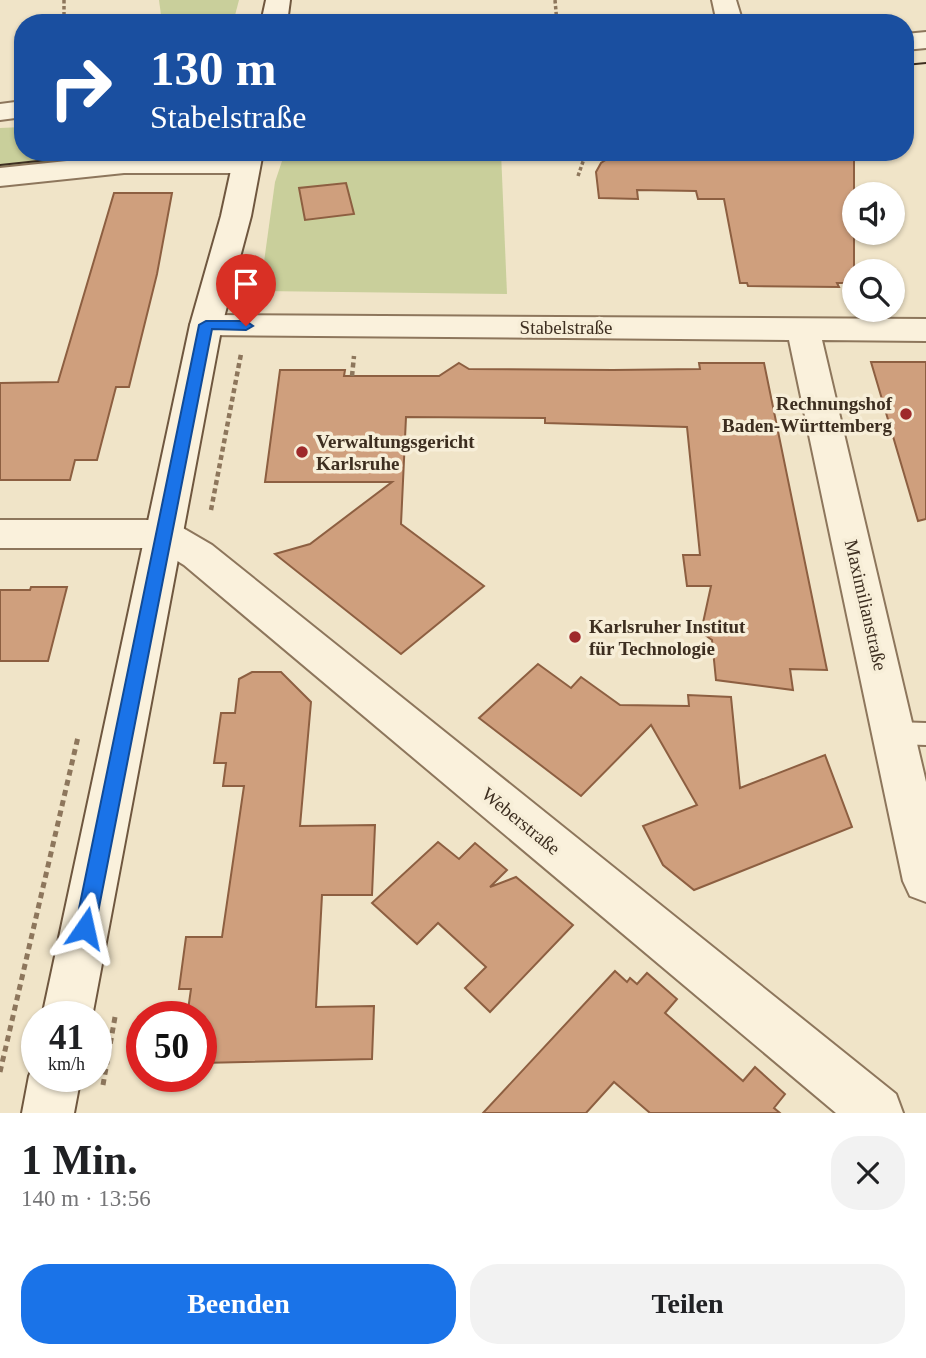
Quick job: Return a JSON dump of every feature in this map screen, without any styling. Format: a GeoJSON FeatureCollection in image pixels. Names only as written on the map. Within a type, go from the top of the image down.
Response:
{"type":"FeatureCollection","features":[{"type":"Feature","properties":{"kind":"street"},"geometry":{"type":"LineString","coordinates":[[0,177],[124,164],[186,161]]}},
{"type":"Feature","properties":{"kind":"street"},"geometry":{"type":"LineString","coordinates":[[70,1001],[206,325],[236,216],[246,161]]}},
{"type":"Feature","properties":{"kind":"street","name":"Stabelstraße"},"geometry":{"type":"LineString","coordinates":[[206,325],[926,330]]}},
{"type":"Feature","properties":{"kind":"street","name":"Maximilianstraße"},"geometry":{"type":"LineString","coordinates":[[803,329],[911,733],[926,881]]}},
{"type":"Feature","properties":{"kind":"street"},"geometry":{"type":"LineString","coordinates":[[0,534],[163,534]]}},
{"type":"Feature","properties":{"kind":"street","name":"Weberstraße"},"geometry":{"type":"LineString","coordinates":[[163,534],[209,564],[877,1113]]}},
{"type":"Feature","properties":{"kind":"street"},"geometry":{"type":"LineString","coordinates":[[48,1113],[52,1092]]}},
{"type":"Feature","properties":{"kind":"path"},"geometry":{"type":"LineString","coordinates":[[578,176],[583,161]]}},
{"type":"Feature","properties":{"kind":"path"},"geometry":{"type":"LineString","coordinates":[[352,376],[354,363]]}},
{"type":"Feature","properties":{"kind":"path"},"geometry":{"type":"LineString","coordinates":[[0,1072],[79,734]]}},
{"type":"Feature","properties":{"kind":"green space"},"geometry":{"type":"Polygon","coordinates":[[[159,0],[239,0],[235,14],[161,14],[159,0]]]}},
{"type":"Feature","properties":{"kind":"green space"},"geometry":{"type":"Polygon","coordinates":[[[14,127],[14,161],[159,161],[0,171],[0,128],[14,127]]]}},
{"type":"Feature","properties":{"kind":"green space"},"geometry":{"type":"Polygon","coordinates":[[[282,161],[501,161],[507,294],[260,291],[275,182],[282,161]]]}},
{"type":"Feature","properties":{"kind":"building"},"geometry":{"type":"Polygon","coordinates":[[[604,161],[854,161],[854,182],[842,182],[842,245],[854,245],[854,259],[842,259],[842,283],[837,283],[839,287],[748,286],[747,283],[740,283],[724,199],[698,199],[696,191],[637,190],[638,199],[599,198],[596,172],[604,161]]]}},
{"type":"Feature","properties":{"kind":"building"},"geometry":{"type":"Polygon","coordinates":[[[346,183],[354,214],[305,220],[299,188],[346,183]]]}},
{"type":"Feature","properties":{"kind":"building"},"geometry":{"type":"Polygon","coordinates":[[[114,193],[172,193],[157,274],[129,387],[116,387],[97,460],[75,460],[70,480],[0,480],[0,383],[58,382],[114,193]]]}},
{"type":"Feature","properties":{"kind":"building","name":"Rechnungshof Baden-Württemberg"},"geometry":{"type":"Polygon","coordinates":[[[871,362],[926,362],[926,519],[918,521],[871,362]]]}},
{"type":"Feature","properties":{"kind":"building"},"geometry":{"type":"Polygon","coordinates":[[[459,363],[469,369],[613,370],[700,369],[699,363],[764,363],[827,670],[790,669],[793,690],[716,680],[712,640],[701,632],[711,586],[687,586],[683,555],[700,555],[687,427],[545,423],[545,418],[406,417],[401,524],[484,586],[401,654],[275,554],[310,544],[392,482],[265,482],[280,370],[345,370],[344,376],[439,376],[459,363]]]}},
{"type":"Feature","properties":{"kind":"building"},"geometry":{"type":"Polygon","coordinates":[[[31,587],[67,587],[48,661],[0,661],[0,590],[30,590],[31,587]]]}},
{"type":"Feature","properties":{"kind":"building"},"geometry":{"type":"Polygon","coordinates":[[[538,664],[571,688],[581,677],[620,705],[689,706],[688,695],[731,697],[740,788],[825,755],[852,827],[694,890],[663,865],[643,826],[697,805],[651,725],[581,796],[479,718],[538,664]]]}},
{"type":"Feature","properties":{"kind":"building"},"geometry":{"type":"Polygon","coordinates":[[[252,672],[281,672],[311,702],[300,826],[375,825],[372,895],[322,895],[316,1007],[374,1006],[372,1059],[217,1063],[217,1001],[189,1001],[191,989],[179,989],[186,937],[222,937],[244,786],[223,786],[226,763],[214,763],[221,713],[235,713],[239,679],[252,672]]]}},
{"type":"Feature","properties":{"kind":"building"},"geometry":{"type":"Polygon","coordinates":[[[438,842],[459,859],[475,843],[507,870],[490,887],[516,877],[573,925],[490,1012],[465,988],[486,967],[438,923],[417,944],[372,903],[438,842]]]}},
{"type":"Feature","properties":{"kind":"building"},"geometry":{"type":"Polygon","coordinates":[[[615,971],[627,982],[630,978],[637,984],[647,973],[677,999],[665,1013],[743,1081],[755,1067],[785,1094],[774,1108],[780,1113],[650,1113],[614,1082],[586,1113],[483,1113],[615,971]]]}},
{"type":"Feature","properties":{"kind":"tram line"},"geometry":{"type":"LineString","coordinates":[[914,64],[926,63]]}},
{"type":"Feature","properties":{"kind":"tram line"},"geometry":{"type":"LineString","coordinates":[[0,165],[38,161]]}},
{"type":"Feature","properties":{"kind":"place","name":"Rechnungshof Baden-Württemberg"},"geometry":{"type":"Point","coordinates":[906,414]}},
{"type":"Feature","properties":{"kind":"place","name":"Verwaltungsgericht Karlsruhe"},"geometry":{"type":"Point","coordinates":[302,452]}},
{"type":"Feature","properties":{"kind":"place","name":"Karlsruher Institut für Technologie"},"geometry":{"type":"Point","coordinates":[575,637]}},
{"type":"Feature","properties":{"kind":"route"},"geometry":{"type":"LineString","coordinates":[[85,928],[206,325],[246,326]]}}]}
